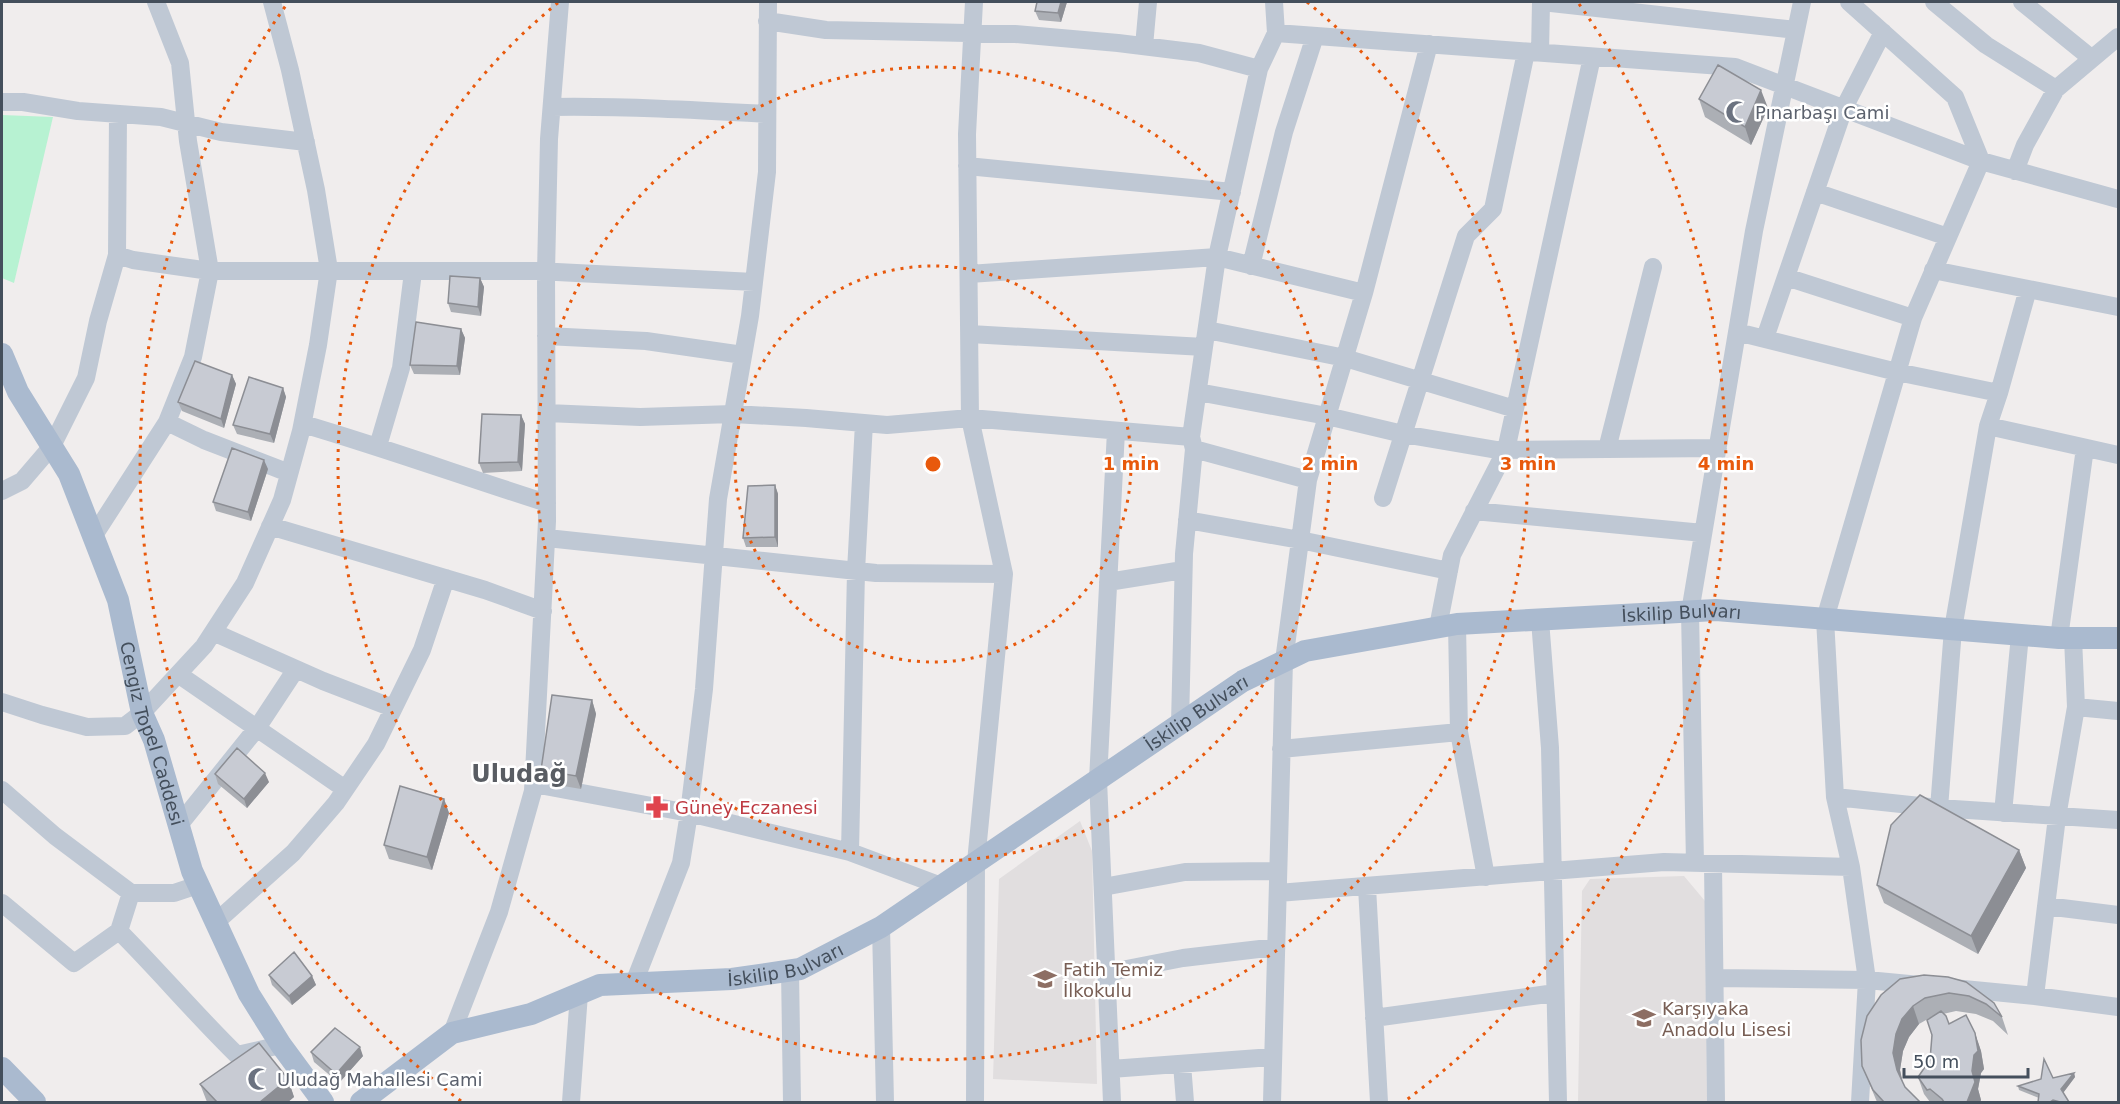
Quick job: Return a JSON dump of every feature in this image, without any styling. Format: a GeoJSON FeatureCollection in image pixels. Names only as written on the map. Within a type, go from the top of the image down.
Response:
{"type":"FeatureCollection","features":[{"type":"Feature","properties":{"kind":"main road","name":"Cengiz Topel Caddesi"},"geometry":{"type":"LineString","coordinates":[[2,354],[18,392],[69,474],[118,600],[142,713],[154,740],[192,872],[249,994],[281,1045],[323,1102]]}},
{"type":"Feature","properties":{"kind":"main road","name":"İskilip Bulvarı"},"geometry":{"type":"LineString","coordinates":[[361,1102],[452,1033],[531,1014],[600,985],[732,979],[800,969],[880,927],[1243,681],[1305,651],[1447,626],[1716,610],[2020,635],[2118,638]]}},
{"type":"Feature","properties":{"kind":"main road"},"geometry":{"type":"LineString","coordinates":[[2,1068],[35,1102]]}},
{"type":"Feature","properties":{"kind":"street"},"geometry":{"type":"LineString","coordinates":[[93,537],[167,422],[193,357],[210,271],[188,141],[180,63],[156,2]]}},
{"type":"Feature","properties":{"kind":"street"},"geometry":{"type":"LineString","coordinates":[[2,702],[87,727],[125,726],[142,713],[204,646],[245,583],[282,500],[303,424],[329,270],[306,142],[272,2]]}},
{"type":"Feature","properties":{"kind":"street"},"geometry":{"type":"LineString","coordinates":[[452,1033],[499,912],[534,784],[547,538],[546,272],[552,107],[560,2]]}},
{"type":"Feature","properties":{"kind":"street"},"geometry":{"type":"LineString","coordinates":[[634,983],[681,863],[688,813],[704,689],[718,499],[754,282],[767,172],[768,2]]}},
{"type":"Feature","properties":{"kind":"street"},"geometry":{"type":"LineString","coordinates":[[974,2],[967,134],[970,418],[1004,574],[976,862],[975,1102]]}},
{"type":"Feature","properties":{"kind":"street"},"geometry":{"type":"LineString","coordinates":[[1144,46],[1148,2]]}},
{"type":"Feature","properties":{"kind":"street"},"geometry":{"type":"LineString","coordinates":[[1180,724],[1184,570],[1198,392],[1217,257],[1259,69],[1276,33],[1274,2]]}},
{"type":"Feature","properties":{"kind":"street"},"geometry":{"type":"LineString","coordinates":[[1383,498],[1466,236],[1493,209],[1533,52],[1541,2],[1796,30]]}},
{"type":"Feature","properties":{"kind":"street"},"geometry":{"type":"LineString","coordinates":[[1716,1102],[1715,978],[1704,863],[1690,612],[1755,231],[1802,2]]}},
{"type":"Feature","properties":{"kind":"street"},"geometry":{"type":"LineString","coordinates":[[1849,2],[1955,97],[1981,161],[1913,318],[1825,619],[1834,797],[1851,867],[1867,980],[1860,1102]]}},
{"type":"Feature","properties":{"kind":"street"},"geometry":{"type":"LineString","coordinates":[[1934,2],[1986,45],[2056,89]]}},
{"type":"Feature","properties":{"kind":"street"},"geometry":{"type":"LineString","coordinates":[[2022,2],[2091,58]]}},
{"type":"Feature","properties":{"kind":"street"},"geometry":{"type":"LineString","coordinates":[[767,21],[826,30],[1015,34],[1144,46],[1199,53],[1259,69]]}},
{"type":"Feature","properties":{"kind":"street"},"geometry":{"type":"LineString","coordinates":[[1765,338],[1845,108],[1883,32]]}},
{"type":"Feature","properties":{"kind":"street"},"geometry":{"type":"LineString","coordinates":[[1276,33],[1735,68],[1981,161],[2118,199]]}},
{"type":"Feature","properties":{"kind":"street"},"geometry":{"type":"LineString","coordinates":[[1251,266],[1284,132],[1315,36]]}},
{"type":"Feature","properties":{"kind":"street"},"geometry":{"type":"LineString","coordinates":[[2015,171],[2025,144],[2056,89],[2118,36]]}},
{"type":"Feature","properties":{"kind":"street"},"geometry":{"type":"LineString","coordinates":[[1272,1102],[1284,661],[1308,480],[1364,293],[1429,44]]}},
{"type":"Feature","properties":{"kind":"street"},"geometry":{"type":"LineString","coordinates":[[1486,877],[1459,732],[1447,626],[1449,571],[1452,555],[1506,450],[1592,57]]}},
{"type":"Feature","properties":{"kind":"street"},"geometry":{"type":"LineString","coordinates":[[2,102],[22,102],[78,111],[161,117],[221,132],[306,142]]}},
{"type":"Feature","properties":{"kind":"street"},"geometry":{"type":"LineString","coordinates":[[552,107],[767,114]]}},
{"type":"Feature","properties":{"kind":"street"},"geometry":{"type":"LineString","coordinates":[[2,491],[22,481],[52,446],[86,378],[98,321],[117,255],[118,114]]}},
{"type":"Feature","properties":{"kind":"street"},"geometry":{"type":"LineString","coordinates":[[967,166],[1232,192]]}},
{"type":"Feature","properties":{"kind":"street"},"geometry":{"type":"LineString","coordinates":[[1815,192],[1948,237]]}},
{"type":"Feature","properties":{"kind":"street"},"geometry":{"type":"LineString","coordinates":[[117,255],[133,260],[210,271],[546,272],[754,282]]}},
{"type":"Feature","properties":{"kind":"street"},"geometry":{"type":"LineString","coordinates":[[969,274],[1217,257],[1364,293]]}},
{"type":"Feature","properties":{"kind":"street"},"geometry":{"type":"LineString","coordinates":[[1607,449],[1653,267]]}},
{"type":"Feature","properties":{"kind":"street"},"geometry":{"type":"LineString","coordinates":[[1933,270],[2118,307]]}},
{"type":"Feature","properties":{"kind":"street"},"geometry":{"type":"LineString","coordinates":[[378,446],[401,368],[413,272]]}},
{"type":"Feature","properties":{"kind":"street"},"geometry":{"type":"LineString","coordinates":[[1786,277],[1913,318]]}},
{"type":"Feature","properties":{"kind":"street"},"geometry":{"type":"LineString","coordinates":[[1939,808],[1953,630],[1988,426],[2028,289]]}},
{"type":"Feature","properties":{"kind":"street"},"geometry":{"type":"LineString","coordinates":[[1737,332],[1897,372],[1999,393]]}},
{"type":"Feature","properties":{"kind":"street"},"geometry":{"type":"LineString","coordinates":[[970,334],[1206,339],[1345,358],[1515,409]]}},
{"type":"Feature","properties":{"kind":"street"},"geometry":{"type":"LineString","coordinates":[[546,336],[646,341],[743,355]]}},
{"type":"Feature","properties":{"kind":"street"},"geometry":{"type":"LineString","coordinates":[[1198,392],[1403,434],[1506,450],[1718,448]]}},
{"type":"Feature","properties":{"kind":"street"},"geometry":{"type":"LineString","coordinates":[[547,413],[640,417],[733,414],[887,425],[970,418],[1116,430],[1193,443],[1308,480]]}},
{"type":"Feature","properties":{"kind":"street"},"geometry":{"type":"LineString","coordinates":[[167,422],[204,440],[289,473]]}},
{"type":"Feature","properties":{"kind":"street"},"geometry":{"type":"LineString","coordinates":[[850,852],[856,571],[864,423]]}},
{"type":"Feature","properties":{"kind":"street"},"geometry":{"type":"LineString","coordinates":[[303,424],[378,446],[547,503]]}},
{"type":"Feature","properties":{"kind":"street"},"geometry":{"type":"LineString","coordinates":[[1988,426],[2118,455]]}},
{"type":"Feature","properties":{"kind":"street"},"geometry":{"type":"LineString","coordinates":[[1112,1102],[1098,780],[1116,430]]}},
{"type":"Feature","properties":{"kind":"street"},"geometry":{"type":"LineString","coordinates":[[2035,996],[2058,817],[2076,707],[2066,638],[2085,448]]}},
{"type":"Feature","properties":{"kind":"street"},"geometry":{"type":"LineString","coordinates":[[1474,512],[1703,533]]}},
{"type":"Feature","properties":{"kind":"street"},"geometry":{"type":"LineString","coordinates":[[1187,520],[1300,540],[1449,571]]}},
{"type":"Feature","properties":{"kind":"street"},"geometry":{"type":"LineString","coordinates":[[270,526],[446,578],[543,611]]}},
{"type":"Feature","properties":{"kind":"street"},"geometry":{"type":"LineString","coordinates":[[547,538],[876,573],[1004,574]]}},
{"type":"Feature","properties":{"kind":"street"},"geometry":{"type":"LineString","coordinates":[[1108,582],[1184,570]]}},
{"type":"Feature","properties":{"kind":"street"},"geometry":{"type":"LineString","coordinates":[[216,922],[293,854],[345,789],[376,744],[422,651],[446,578]]}},
{"type":"Feature","properties":{"kind":"street"},"geometry":{"type":"LineString","coordinates":[[1540,620],[1550,748],[1558,1102]]}},
{"type":"Feature","properties":{"kind":"street"},"geometry":{"type":"LineString","coordinates":[[213,632],[296,669],[393,708]]}},
{"type":"Feature","properties":{"kind":"street"},"geometry":{"type":"LineString","coordinates":[[2003,813],[2020,635]]}},
{"type":"Feature","properties":{"kind":"street"},"geometry":{"type":"LineString","coordinates":[[179,825],[257,728],[296,669]]}},
{"type":"Feature","properties":{"kind":"street"},"geometry":{"type":"LineString","coordinates":[[178,674],[345,789]]}},
{"type":"Feature","properties":{"kind":"street"},"geometry":{"type":"LineString","coordinates":[[2076,707],[2118,711]]}},
{"type":"Feature","properties":{"kind":"street"},"geometry":{"type":"LineString","coordinates":[[1281,748],[1459,732]]}},
{"type":"Feature","properties":{"kind":"street"},"geometry":{"type":"LineString","coordinates":[[534,784],[688,813],[850,852],[940,886]]}},
{"type":"Feature","properties":{"kind":"street"},"geometry":{"type":"LineString","coordinates":[[2,790],[55,836],[131,893],[174,893],[198,885]]}},
{"type":"Feature","properties":{"kind":"street"},"geometry":{"type":"LineString","coordinates":[[1834,797],[1939,808],[2118,820]]}},
{"type":"Feature","properties":{"kind":"street"},"geometry":{"type":"LineString","coordinates":[[1278,893],[1664,862],[1851,867]]}},
{"type":"Feature","properties":{"kind":"street"},"geometry":{"type":"LineString","coordinates":[[1102,887],[1185,872],[1278,871]]}},
{"type":"Feature","properties":{"kind":"street"},"geometry":{"type":"LineString","coordinates":[[1367,887],[1379,1102]]}},
{"type":"Feature","properties":{"kind":"street"},"geometry":{"type":"LineString","coordinates":[[2,903],[74,963],[118,931],[131,893]]}},
{"type":"Feature","properties":{"kind":"street"},"geometry":{"type":"LineString","coordinates":[[2046,906],[2118,915]]}},
{"type":"Feature","properties":{"kind":"street"},"geometry":{"type":"LineString","coordinates":[[880,927],[885,1102]]}},
{"type":"Feature","properties":{"kind":"street"},"geometry":{"type":"LineString","coordinates":[[118,931],[237,1055],[281,1045]]}},
{"type":"Feature","properties":{"kind":"street"},"geometry":{"type":"LineString","coordinates":[[1106,973],[1183,958],[1276,947]]}},
{"type":"Feature","properties":{"kind":"street"},"geometry":{"type":"LineString","coordinates":[[790,970],[792,1102]]}},
{"type":"Feature","properties":{"kind":"street"},"geometry":{"type":"LineString","coordinates":[[1715,978],[1867,980],[2035,996],[2118,1007]]}},
{"type":"Feature","properties":{"kind":"street"},"geometry":{"type":"LineString","coordinates":[[1374,1018],[1555,993]]}},
{"type":"Feature","properties":{"kind":"street"},"geometry":{"type":"LineString","coordinates":[[571,1102],[579,994]]}},
{"type":"Feature","properties":{"kind":"street"},"geometry":{"type":"LineString","coordinates":[[1111,1069],[1273,1057]]}},
{"type":"Feature","properties":{"kind":"street"},"geometry":{"type":"LineString","coordinates":[[1182,1064],[1185,1102]]}},
{"type":"Feature","properties":{"kind":"shaded area","name":"Fatih Temiz İlkokulu"},"geometry":{"type":"Polygon","coordinates":[[[1080,821],[1092,851],[1097,1084],[993,1079],[999,879],[1080,821]]]}},
{"type":"Feature","properties":{"kind":"shaded area","name":"Karşıyaka Anadolu Lisesi"},"geometry":{"type":"Polygon","coordinates":[[[1684,876],[1705,901],[1707,1102],[1578,1102],[1582,891],[1590,879],[1684,876]]]}},
{"type":"Feature","properties":{"kind":"green space"},"geometry":{"type":"Polygon","coordinates":[[[2,115],[53,117],[14,283],[2,278],[2,115]]]}},
{"type":"Feature","properties":{"kind":"building"},"geometry":{"type":"Polygon","coordinates":[[[1037,2],[1061,2],[1058,13],[1035,11],[1037,2]]]}},
{"type":"Feature","properties":{"kind":"building"},"geometry":{"type":"Polygon","coordinates":[[[1718,65],[1761,90],[1745,127],[1699,99],[1718,65]]]}},
{"type":"Feature","properties":{"kind":"building"},"geometry":{"type":"Polygon","coordinates":[[[450,276],[480,278],[478,307],[448,303],[450,276]]]}},
{"type":"Feature","properties":{"kind":"building"},"geometry":{"type":"Polygon","coordinates":[[[416,322],[461,329],[457,366],[410,365],[416,322]]]}},
{"type":"Feature","properties":{"kind":"building"},"geometry":{"type":"Polygon","coordinates":[[[195,361],[232,375],[221,419],[178,402],[195,361]]]}},
{"type":"Feature","properties":{"kind":"building"},"geometry":{"type":"Polygon","coordinates":[[[249,377],[283,388],[270,434],[233,425],[249,377]]]}},
{"type":"Feature","properties":{"kind":"building"},"geometry":{"type":"Polygon","coordinates":[[[482,414],[521,415],[518,462],[479,463],[482,414]]]}},
{"type":"Feature","properties":{"kind":"building"},"geometry":{"type":"Polygon","coordinates":[[[232,448],[264,460],[248,512],[213,502],[232,448]]]}},
{"type":"Feature","properties":{"kind":"building"},"geometry":{"type":"Polygon","coordinates":[[[775,485],[775,537],[743,538],[748,486],[775,485]]]}},
{"type":"Feature","properties":{"kind":"building"},"geometry":{"type":"Polygon","coordinates":[[[552,695],[592,700],[576,776],[541,770],[552,695]]]}},
{"type":"Feature","properties":{"kind":"building"},"geometry":{"type":"Polygon","coordinates":[[[237,748],[265,773],[244,799],[215,774],[237,748]]]}},
{"type":"Feature","properties":{"kind":"building"},"geometry":{"type":"Polygon","coordinates":[[[400,786],[444,799],[427,857],[384,845],[400,786]]]}},
{"type":"Feature","properties":{"kind":"building"},"geometry":{"type":"Polygon","coordinates":[[[1920,795],[2019,850],[1971,936],[1877,885],[1891,825],[1920,795]]]}},
{"type":"Feature","properties":{"kind":"building"},"geometry":{"type":"Polygon","coordinates":[[[294,952],[312,976],[289,996],[269,975],[294,952]]]}},
{"type":"Feature","properties":{"kind":"building"},"geometry":{"type":"Polygon","coordinates":[[[1924,975],[1948,977],[1966,982],[1994,1003],[2002,1017],[1986,1004],[1969,996],[1949,993],[1925,998],[1913,1006],[1902,1019],[1896,1034],[1893,1053],[1897,1070],[1905,1087],[1920,1102],[1884,1102],[1873,1090],[1862,1066],[1861,1040],[1867,1016],[1881,995],[1900,979],[1924,975]]]}},
{"type":"Feature","properties":{"kind":"building"},"geometry":{"type":"Polygon","coordinates":[[[1941,1011],[1949,1024],[1966,1015],[1975,1033],[1978,1051],[1974,1055],[1972,1071],[1975,1082],[1967,1102],[1944,1102],[1930,1089],[1927,1090],[1918,1077],[1930,1060],[1932,1035],[1927,1020],[1941,1011]]]}},
{"type":"Feature","properties":{"kind":"building"},"geometry":{"type":"Polygon","coordinates":[[[335,1028],[360,1047],[336,1074],[311,1052],[335,1028]]]}},
{"type":"Feature","properties":{"kind":"building"},"geometry":{"type":"Polygon","coordinates":[[[259,1043],[288,1079],[260,1102],[217,1102],[200,1084],[259,1043]]]}},
{"type":"Feature","properties":{"kind":"building"},"geometry":{"type":"Polygon","coordinates":[[[2044,1059],[2053,1078],[2074,1073],[2061,1089],[2069,1102],[2053,1100],[2038,1102],[2039,1094],[2018,1086],[2041,1079],[2044,1059]]]}},
{"type":"Feature","properties":{"kind":"place","name":"Pınarbaşı Cami"},"geometry":{"type":"Point","coordinates":[1737,112]}},
{"type":"Feature","properties":{"kind":"place","name":"Güney Eczanesi"},"geometry":{"type":"Point","coordinates":[657,807]}},
{"type":"Feature","properties":{"kind":"place","name":"Fatih Temiz İlkokulu"},"geometry":{"type":"Point","coordinates":[1045,979]}},
{"type":"Feature","properties":{"kind":"place","name":"Karşıyaka Anadolu Lisesi"},"geometry":{"type":"Point","coordinates":[1644,1018]}},
{"type":"Feature","properties":{"kind":"place","name":"Uludağ Mahallesi Cami"},"geometry":{"type":"Point","coordinates":[259,1079]}},
{"type":"Feature","properties":{"kind":"district","name":"Uludağ"},"geometry":{"type":"Point","coordinates":[519,774]}}]}
